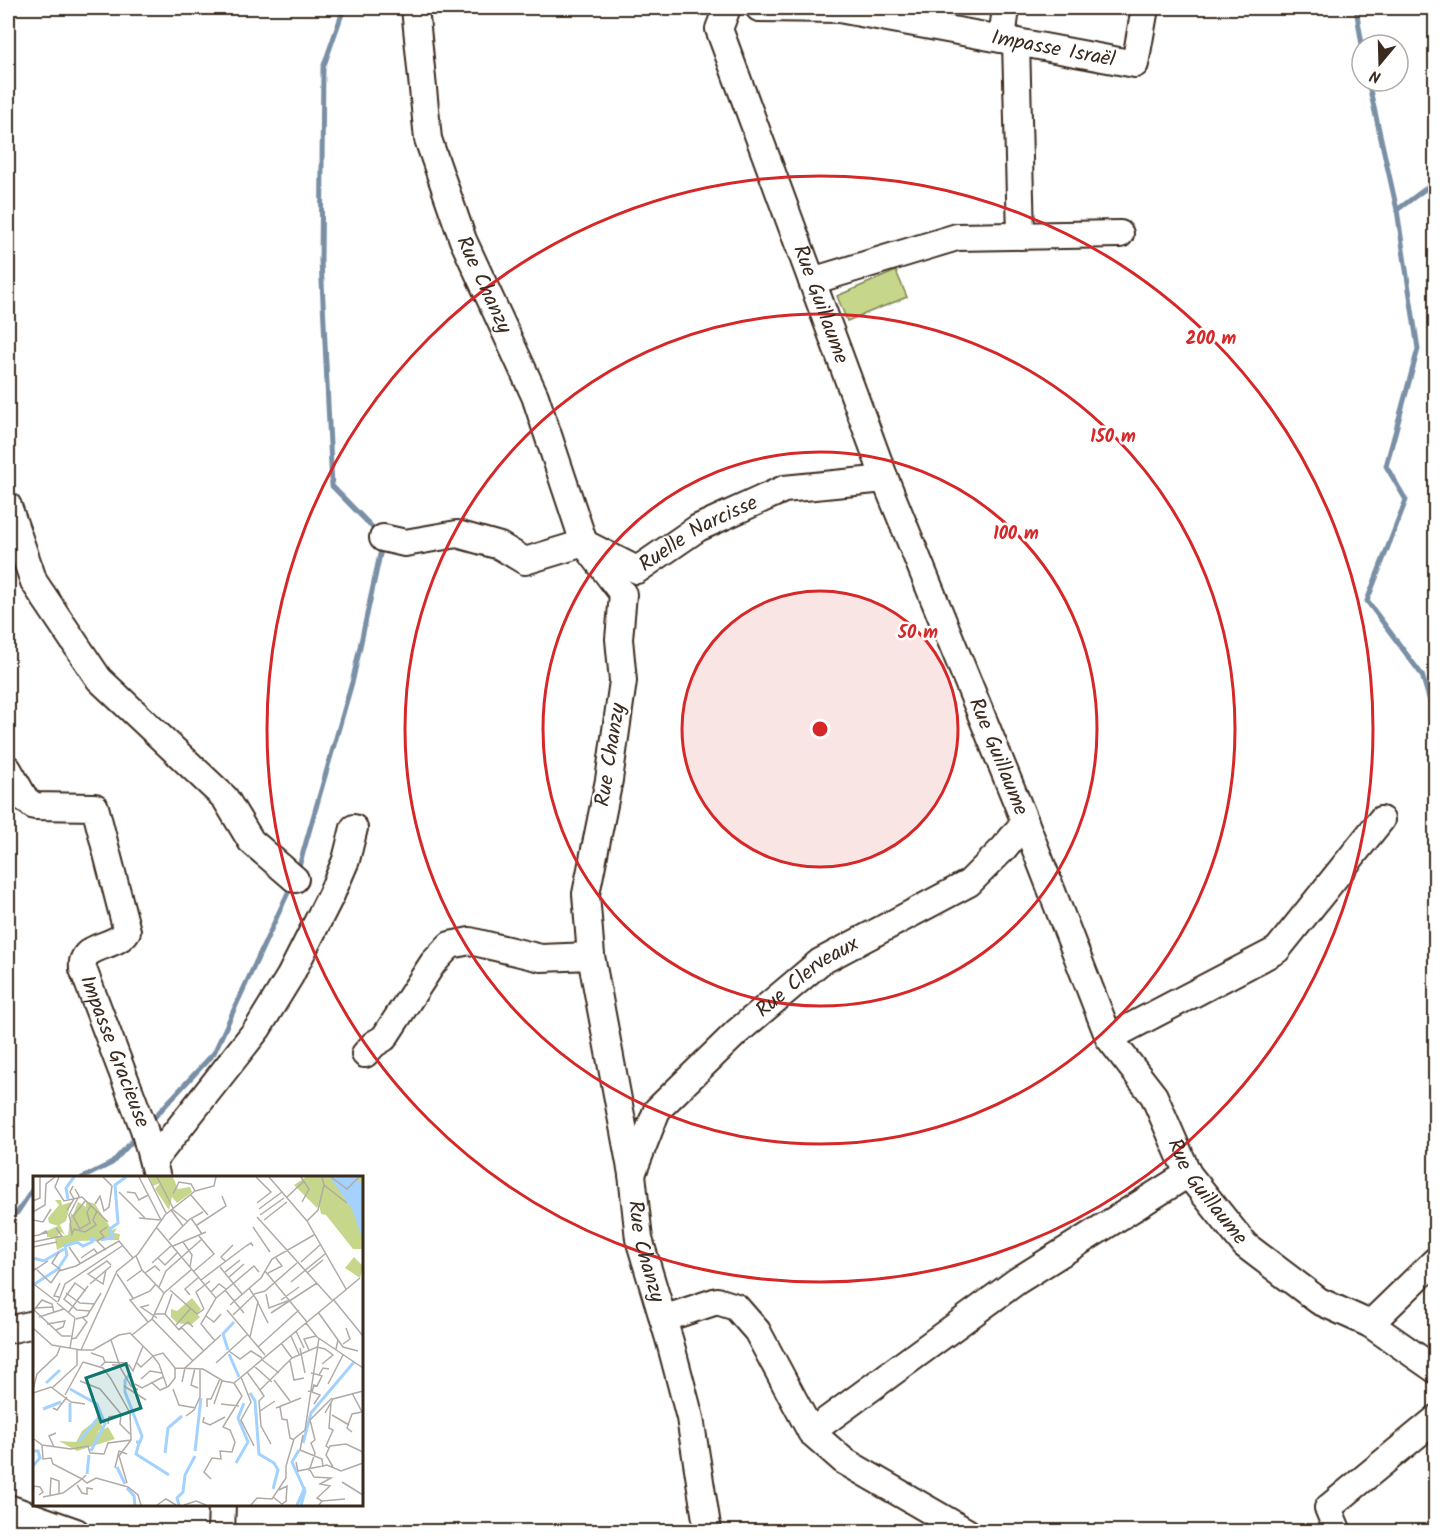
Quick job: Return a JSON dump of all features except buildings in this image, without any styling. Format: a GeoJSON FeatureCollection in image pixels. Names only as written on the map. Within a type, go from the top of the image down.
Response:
{"type":"FeatureCollection","features":[{"type":"Feature","properties":{"kind":"street","name":"Rue Chanzy"},"geometry":{"type":"LineString","coordinates":[[415,8],[428,139],[463,240],[535,396],[584,543],[623,594],[619,639],[623,681],[609,780],[586,894],[591,956],[632,1174],[639,1239],[690,1418],[708,1532]]}},
{"type":"Feature","properties":{"kind":"street","name":"Impasse Israël"},"geometry":{"type":"LineString","coordinates":[[759,8],[839,9],[1135,64],[1145,8]]}},
{"type":"Feature","properties":{"kind":"street"},"geometry":{"type":"LineString","coordinates":[[1006,8],[1021,236]]}},
{"type":"Feature","properties":{"kind":"street","name":"Rue Guillaume"},"geometry":{"type":"LineString","coordinates":[[723,18],[812,281],[885,480],[1025,822],[1109,1038],[1154,1096],[1188,1174],[1245,1245],[1318,1301],[1370,1324],[1436,1370]]}},
{"type":"Feature","properties":{"kind":"street"},"geometry":{"type":"LineString","coordinates":[[812,281],[957,237],[1120,234]]}},
{"type":"Feature","properties":{"kind":"street","name":"Ruelle Narcisse"},"geometry":{"type":"LineString","coordinates":[[584,543],[637,570],[698,528],[784,489],[885,480]]}},
{"type":"Feature","properties":{"kind":"street"},"geometry":{"type":"LineString","coordinates":[[8,506],[34,582],[99,679],[225,798],[251,841],[295,879]]}},
{"type":"Feature","properties":{"kind":"street"},"geometry":{"type":"LineString","coordinates":[[383,538],[405,543],[457,534],[500,546],[525,561],[584,543]]}},
{"type":"Feature","properties":{"kind":"street","name":"Impasse Gracieuse"},"geometry":{"type":"LineString","coordinates":[[8,769],[25,799],[34,806],[95,807],[127,931],[123,937],[89,953],[84,959],[83,969],[144,1129],[155,1169]]}},
{"type":"Feature","properties":{"kind":"street"},"geometry":{"type":"LineString","coordinates":[[1109,1038],[1277,950],[1381,820]]}},
{"type":"Feature","properties":{"kind":"street","name":"Rue Clerveaux"},"geometry":{"type":"LineString","coordinates":[[632,1174],[657,1110],[736,1032],[820,962],[969,883],[1004,848],[1025,822]]}},
{"type":"Feature","properties":{"kind":"street"},"geometry":{"type":"LineString","coordinates":[[155,1169],[258,1028],[290,976],[331,895],[346,860],[354,828]]}},
{"type":"Feature","properties":{"kind":"street"},"geometry":{"type":"LineString","coordinates":[[365,1053],[384,1038],[433,963],[450,945],[470,941],[541,958],[591,956]]}},
{"type":"Feature","properties":{"kind":"street"},"geometry":{"type":"LineString","coordinates":[[811,1432],[1017,1281],[1188,1174]]}},
{"type":"Feature","properties":{"kind":"street"},"geometry":{"type":"LineString","coordinates":[[1370,1324],[1436,1260]]}},
{"type":"Feature","properties":{"kind":"street"},"geometry":{"type":"LineString","coordinates":[[663,1319],[717,1301],[736,1307],[757,1331],[811,1432],[843,1461],[967,1532]]}},
{"type":"Feature","properties":{"kind":"street"},"geometry":{"type":"LineString","coordinates":[[8,1330],[33,1324]]}},
{"type":"Feature","properties":{"kind":"street"},"geometry":{"type":"LineString","coordinates":[[1338,1532],[1329,1509],[1436,1419]]}},
{"type":"Feature","properties":{"kind":"street"},"geometry":{"type":"LineString","coordinates":[[221,1532],[222,1506]]}},
{"type":"Feature","properties":{"kind":"street"},"geometry":{"type":"LineString","coordinates":[[8,1508],[76,1532]]}},
{"type":"Feature","properties":{"kind":"green space"},"geometry":{"type":"Polygon","coordinates":[[[896,271],[907,297],[847,321],[837,296],[896,271]]]}},
{"type":"Feature","properties":{"kind":"waterway"},"geometry":{"type":"LineString","coordinates":[[344,8],[323,68],[321,261],[332,486],[377,532]]}},
{"type":"Feature","properties":{"kind":"waterway"},"geometry":{"type":"LineString","coordinates":[[1356,8],[1360,33]]}},
{"type":"Feature","properties":{"kind":"waterway"},"geometry":{"type":"LineString","coordinates":[[1371,93],[1397,210],[1418,349],[1386,466],[1406,500],[1367,601],[1422,675],[1436,721]]}},
{"type":"Feature","properties":{"kind":"waterway"},"geometry":{"type":"LineString","coordinates":[[1397,210],[1436,181]]}},
{"type":"Feature","properties":{"kind":"waterway"},"geometry":{"type":"LineString","coordinates":[[298,870],[353,679],[382,545]]}},
{"type":"Feature","properties":{"kind":"waterway"},"geometry":{"type":"LineString","coordinates":[[149,1123],[214,1053],[292,884]]}},
{"type":"Feature","properties":{"kind":"waterway"},"geometry":{"type":"LineString","coordinates":[[86,1176],[112,1163],[137,1136]]}},
{"type":"Feature","properties":{"kind":"waterway"},"geometry":{"type":"LineString","coordinates":[[8,1216],[17,1213],[33,1189]]}}]}
